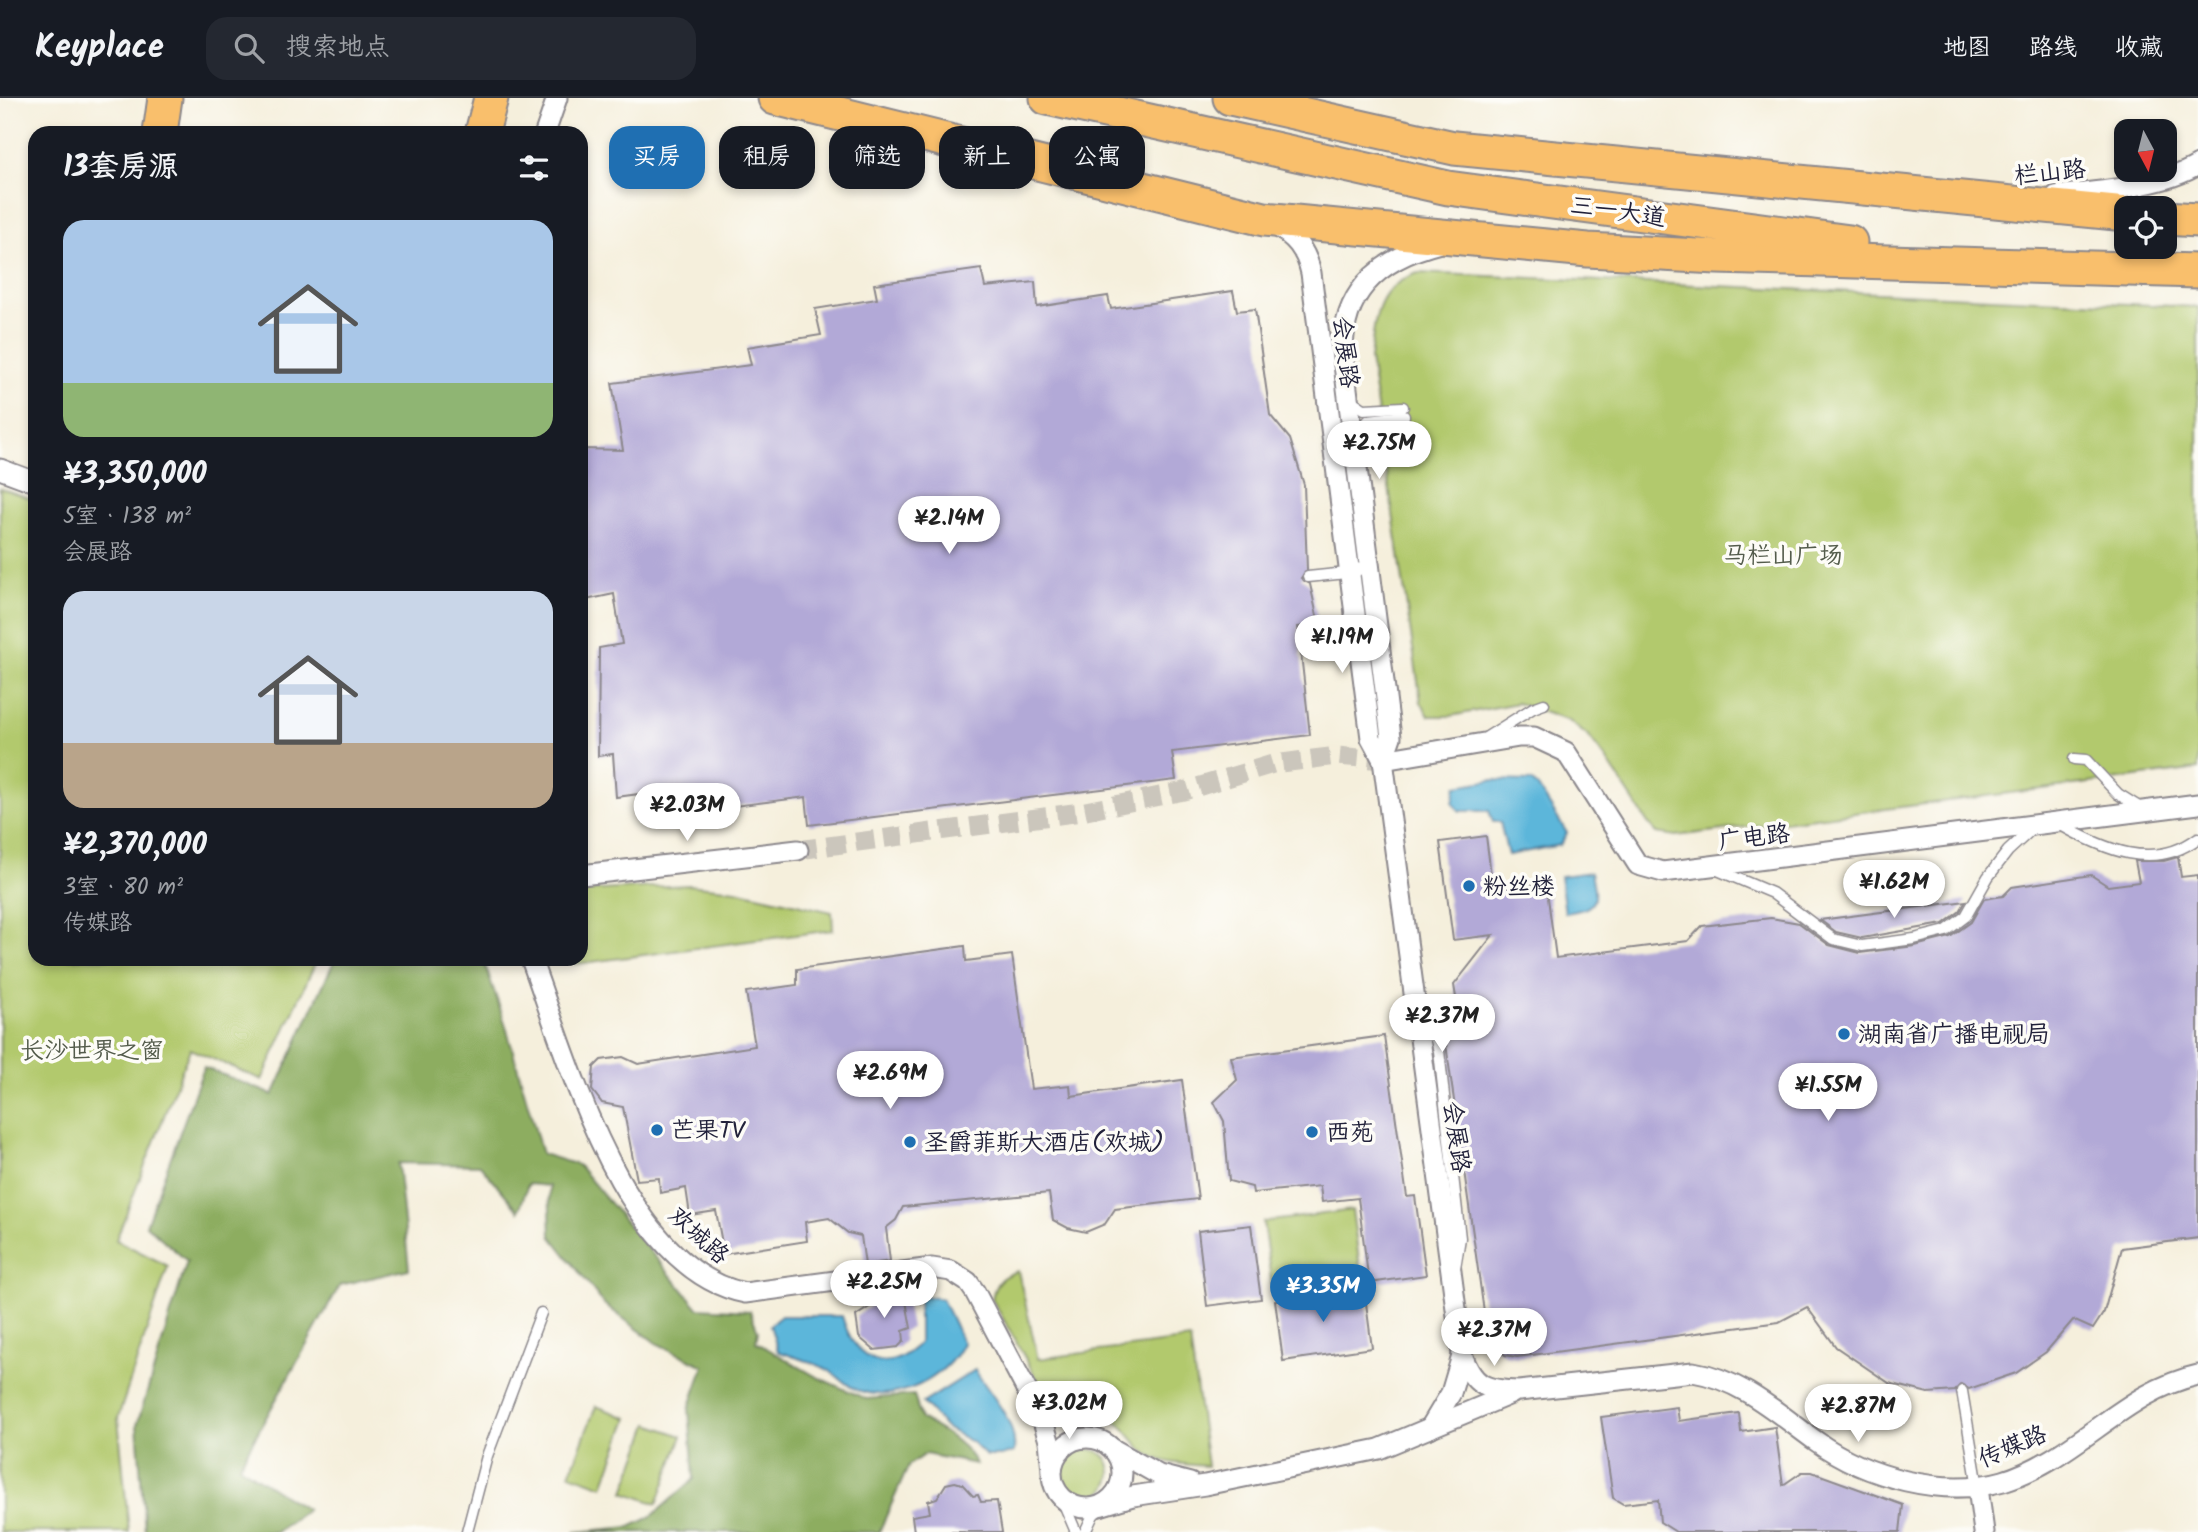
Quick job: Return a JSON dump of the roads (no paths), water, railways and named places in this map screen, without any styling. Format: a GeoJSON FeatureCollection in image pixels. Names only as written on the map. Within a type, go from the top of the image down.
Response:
{"type":"FeatureCollection","features":[{"type":"Feature","properties":{"kind":"highway"},"geometry":{"type":"LineString","coordinates":[[161,126],[165,98]]}},
{"type":"Feature","properties":{"kind":"highway"},"geometry":{"type":"LineString","coordinates":[[484,126],[491,98]]}},
{"type":"Feature","properties":{"kind":"highway"},"geometry":{"type":"LineString","coordinates":[[775,98],[1264,219],[1473,239],[1717,257],[2198,269]]}},
{"type":"Feature","properties":{"kind":"highway","name":"三一大道"},"geometry":{"type":"LineString","coordinates":[[1047,98],[1448,188],[1880,246],[2198,269]]}},
{"type":"Feature","properties":{"kind":"highway","name":"三一大道"},"geometry":{"type":"LineString","coordinates":[[1250,100],[1454,148],[1987,203],[2114,213]]}},
{"type":"Feature","properties":{"kind":"highway"},"geometry":{"type":"LineString","coordinates":[[2177,219],[2198,220]]}},
{"type":"Feature","properties":{"kind":"street"},"geometry":{"type":"LineString","coordinates":[[547,126],[557,98]]}},
{"type":"Feature","properties":{"kind":"street","name":"栏山路"},"geometry":{"type":"LineString","coordinates":[[1987,203],[2101,191],[2175,175],[2198,165]]}},
{"type":"Feature","properties":{"kind":"street","name":"会展路"},"geometry":{"type":"LineString","coordinates":[[1264,219],[1295,239],[1307,257],[1355,573],[1371,738],[1382,760],[1462,1354]]}},
{"type":"Feature","properties":{"kind":"street","name":"会展路"},"geometry":{"type":"LineString","coordinates":[[1355,573],[1354,446],[1342,351],[1346,318],[1361,287],[1409,252],[1451,240],[1473,239]]}},
{"type":"Feature","properties":{"kind":"street"},"geometry":{"type":"LineString","coordinates":[[0,469],[28,479]]}},
{"type":"Feature","properties":{"kind":"street","name":"广电路"},"geometry":{"type":"LineString","coordinates":[[1382,760],[1478,743],[1535,737],[1566,751],[1638,865],[1663,872],[2198,804]]}},
{"type":"Feature","properties":{"kind":"street"},"geometry":{"type":"LineString","coordinates":[[588,874],[799,850]]}},
{"type":"Feature","properties":{"kind":"street","name":"欢城路"},"geometry":{"type":"LineString","coordinates":[[534,966],[601,1148],[643,1216],[683,1260],[727,1289],[745,1293],[932,1268],[951,1271],[968,1282],[975,1292],[1043,1421],[1049,1441],[1052,1471]]}},
{"type":"Feature","properties":{"kind":"street"},"geometry":{"type":"LineString","coordinates":[[1462,1354],[1468,1373],[1480,1384],[1494,1390],[1519,1391]]}},
{"type":"Feature","properties":{"kind":"street"},"geometry":{"type":"LineString","coordinates":[[1430,1428],[1451,1393],[1462,1354]]}},
{"type":"Feature","properties":{"kind":"street","name":"传媒路"},"geometry":{"type":"LineString","coordinates":[[1519,1391],[1693,1372],[1716,1376],[1741,1388],[1849,1462],[1903,1480],[1978,1488],[2034,1468],[2058,1456],[2154,1389],[2198,1375]]}},
{"type":"Feature","properties":{"kind":"street"},"geometry":{"type":"LineString","coordinates":[[1103,1505],[1118,1490],[1122,1470],[1114,1451],[1097,1441],[1068,1444],[1054,1460],[1052,1471],[1055,1489],[1061,1497],[1081,1508],[1103,1505],[1133,1496],[1205,1485],[1378,1449],[1519,1391]]}},
{"type":"Feature","properties":{"kind":"street"},"geometry":{"type":"LineString","coordinates":[[1043,1421],[1067,1433],[1097,1441],[1159,1475],[1205,1485]]}},
{"type":"Feature","properties":{"kind":"street"},"geometry":{"type":"LineString","coordinates":[[1978,1488],[1984,1532]]}},
{"type":"Feature","properties":{"kind":"lane"},"geometry":{"type":"LineString","coordinates":[[1348,397],[1364,409],[1404,411],[1369,420],[1357,429],[1354,446]]}},
{"type":"Feature","properties":{"kind":"lane"},"geometry":{"type":"LineString","coordinates":[[1308,577],[1355,573]]}},
{"type":"Feature","properties":{"kind":"lane"},"geometry":{"type":"LineString","coordinates":[[1478,743],[1532,708],[1544,704]]}},
{"type":"Feature","properties":{"kind":"lane"},"geometry":{"type":"LineString","coordinates":[[2074,760],[2085,760],[2118,794],[2146,811]]}},
{"type":"Feature","properties":{"kind":"lane"},"geometry":{"type":"LineString","coordinates":[[2056,822],[2133,856],[2181,850],[2198,838]]}},
{"type":"Feature","properties":{"kind":"lane"},"geometry":{"type":"LineString","coordinates":[[1712,867],[1772,893],[1833,939],[1862,946],[1914,939],[1946,931],[1966,916],[1988,877],[2008,851],[2036,825]]}},
{"type":"Feature","properties":{"kind":"lane"},"geometry":{"type":"LineString","coordinates":[[467,1532],[486,1455],[541,1313]]}},
{"type":"Feature","properties":{"kind":"lane"},"geometry":{"type":"LineString","coordinates":[[1962,1391],[1978,1488]]}},
{"type":"Feature","properties":{"kind":"lane"},"geometry":{"type":"LineString","coordinates":[[1061,1497],[1076,1532]]}},
{"type":"Feature","properties":{"kind":"lane"},"geometry":{"type":"LineString","coordinates":[[1085,1532],[1093,1515],[1103,1505]]}},
{"type":"Feature","properties":{"kind":"water"},"geometry":{"type":"Polygon","coordinates":[[[1492,780],[1531,781],[1538,787],[1567,833],[1560,845],[1508,855],[1500,822],[1493,822],[1489,811],[1460,811],[1453,804],[1456,786],[1492,780]]]}},
{"type":"Feature","properties":{"kind":"water"},"geometry":{"type":"Polygon","coordinates":[[[1591,872],[1593,902],[1584,909],[1565,913],[1560,876],[1591,872]]]}},
{"type":"Feature","properties":{"kind":"water"},"geometry":{"type":"Polygon","coordinates":[[[925,1296],[942,1299],[963,1343],[945,1368],[933,1377],[904,1391],[888,1394],[857,1390],[824,1368],[778,1351],[770,1325],[781,1316],[842,1316],[854,1343],[862,1352],[882,1362],[893,1360],[919,1343],[919,1301],[925,1296]]]}},
{"type":"Feature","properties":{"kind":"water"},"geometry":{"type":"Polygon","coordinates":[[[975,1370],[1007,1419],[1012,1430],[1014,1452],[1001,1456],[986,1456],[972,1442],[946,1428],[923,1403],[975,1370]]]}},
{"type":"Feature","properties":{"kind":"tunnel"},"geometry":{"type":"LineString","coordinates":[[798,850],[1081,812],[1184,791],[1273,764],[1337,756],[1383,760]]}},
{"type":"Feature","properties":{"kind":"place","name":"粉丝楼"},"geometry":{"type":"Point","coordinates":[1469,886]}},
{"type":"Feature","properties":{"kind":"place","name":"湖南省广播电视局"},"geometry":{"type":"Point","coordinates":[1844,1034]}},
{"type":"Feature","properties":{"kind":"place","name":"芒果TV"},"geometry":{"type":"Point","coordinates":[657,1130]}},
{"type":"Feature","properties":{"kind":"place","name":"西苑"},"geometry":{"type":"Point","coordinates":[1312,1132]}},
{"type":"Feature","properties":{"kind":"place","name":"圣爵菲斯大酒店(欢城)"},"geometry":{"type":"Point","coordinates":[910,1142]}},
{"type":"Feature","properties":{"kind":"park label","name":"马栏山广场"},"geometry":{"type":"Point","coordinates":[1783,555]}},
{"type":"Feature","properties":{"kind":"park label","name":"长沙世界之窗"},"geometry":{"type":"Point","coordinates":[92,1050]}}]}
